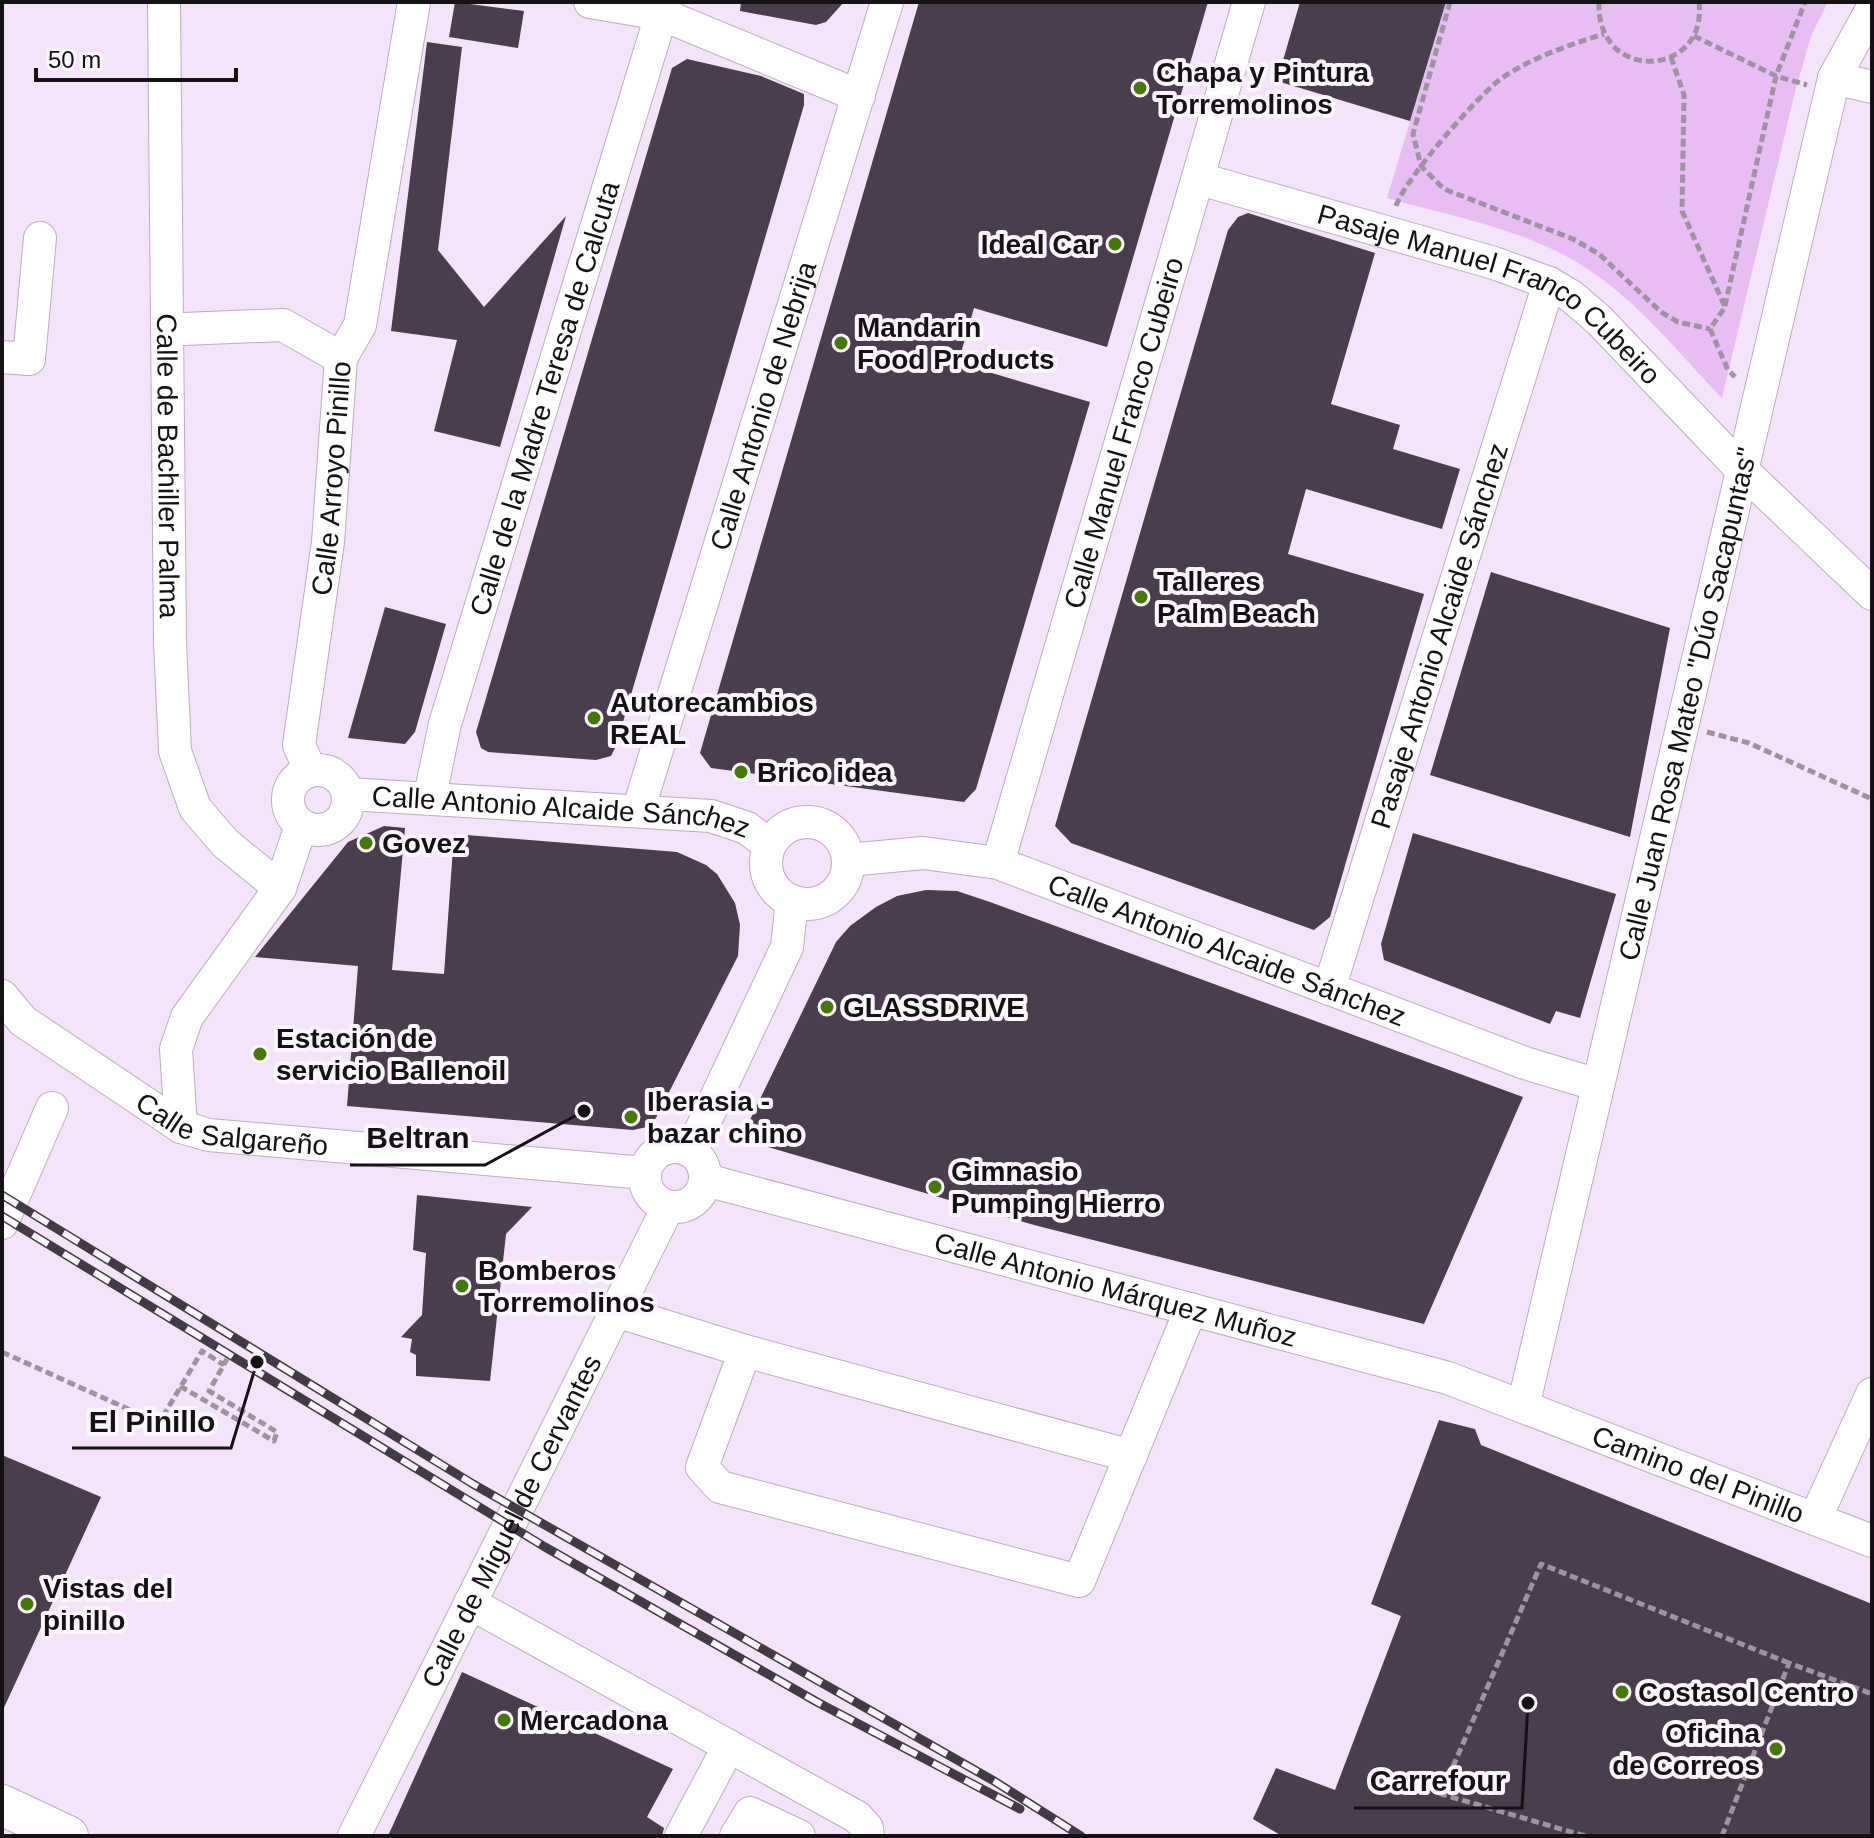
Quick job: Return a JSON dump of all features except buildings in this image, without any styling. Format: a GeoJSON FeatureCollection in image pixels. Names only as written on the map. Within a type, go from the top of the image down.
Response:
{"type":"FeatureCollection","features":[{"type":"Feature","properties":{"kind":"main road"},"geometry":{"type":"LineString","coordinates":[[15,1819],[68,1836]]}},
{"type":"Feature","properties":{"kind":"street","name":"Calle de Bachiller Palma"},"geometry":{"type":"LineString","coordinates":[[164,2],[170,642],[175,751],[195,808],[225,843],[280,888]]}},
{"type":"Feature","properties":{"kind":"street","name":"Calle Arroyo Pinillo"},"geometry":{"type":"LineString","coordinates":[[310,770],[299,745],[328,542],[341,358],[360,325],[414,2]]}},
{"type":"Feature","properties":{"kind":"street"},"geometry":{"type":"LineString","coordinates":[[590,2],[663,8],[859,96]]}},
{"type":"Feature","properties":{"kind":"street","name":"Calle Antonio de Nebrija"},"geometry":{"type":"LineString","coordinates":[[638,811],[887,2]]}},
{"type":"Feature","properties":{"kind":"street","name":"Calle Manuel Franco Cubeiro"},"geometry":{"type":"LineString","coordinates":[[998,863],[1200,179],[1249,2]]}},
{"type":"Feature","properties":{"kind":"street","name":"Calle de la Madre Teresa de Calcuta"},"geometry":{"type":"LineString","coordinates":[[430,796],[445,724],[663,8]]}},
{"type":"Feature","properties":{"kind":"street","name":"Calle Juan Rosa Mateo \"Dúo Sacapuntas\""},"geometry":{"type":"LineString","coordinates":[[1523,1407],[1832,85],[1872,9]]}},
{"type":"Feature","properties":{"kind":"street"},"geometry":{"type":"LineString","coordinates":[[1832,85],[1872,87]]}},
{"type":"Feature","properties":{"kind":"street","name":"Pasaje Manuel Franco Cubeiro"},"geometry":{"type":"LineString","coordinates":[[1200,179],[1494,263],[1549,283],[1599,320],[1742,470],[1870,582]]}},
{"type":"Feature","properties":{"kind":"street"},"geometry":{"type":"LineString","coordinates":[[2,357],[29,359],[40,238]]}},
{"type":"Feature","properties":{"kind":"street","name":"Pasaje Antonio Alcaide Sánchez"},"geometry":{"type":"LineString","coordinates":[[1329,989],[1549,283]]}},
{"type":"Feature","properties":{"kind":"street"},"geometry":{"type":"LineString","coordinates":[[183,329],[283,325],[341,358]]}},
{"type":"Feature","properties":{"kind":"street"},"geometry":{"type":"LineString","coordinates":[[320,769],[338,777],[348,794],[345,814],[331,828],[321,830],[301,826],[294,819],[287,800],[294,781],[310,770],[320,769]]}},
{"type":"Feature","properties":{"kind":"street","name":"Calle Antonio Alcaide Sánchez"},"geometry":{"type":"LineString","coordinates":[[348,794],[430,796],[711,816],[747,828],[769,845]]}},
{"type":"Feature","properties":{"kind":"street"},"geometry":{"type":"LineString","coordinates":[[813,822],[837,834],[848,860],[841,886],[832,896],[820,902],[792,901],[780,895],[766,873],[769,845],[787,826],[813,822]]}},
{"type":"Feature","properties":{"kind":"street"},"geometry":{"type":"LineString","coordinates":[[181,1127],[176,1049],[187,1017],[280,888],[301,826]]}},
{"type":"Feature","properties":{"kind":"street","name":"Calle Antonio Alcaide Sánchez"},"geometry":{"type":"LineString","coordinates":[[848,860],[923,853],[998,863],[1525,1063],[1598,1085]]}},
{"type":"Feature","properties":{"kind":"street"},"geometry":{"type":"LineString","coordinates":[[691,1151],[787,947],[792,901]]}},
{"type":"Feature","properties":{"kind":"street","name":"Calle Salgareño"},"geometry":{"type":"LineString","coordinates":[[2,996],[23,1021],[181,1127],[209,1135],[645,1173]]}},
{"type":"Feature","properties":{"kind":"street"},"geometry":{"type":"LineString","coordinates":[[2,1223],[52,1108]]}},
{"type":"Feature","properties":{"kind":"street"},"geometry":{"type":"LineString","coordinates":[[682,1147],[691,1151],[703,1164],[706,1180],[697,1199],[678,1207],[668,1207],[653,1198],[645,1173],[648,1163],[662,1149],[682,1147]]}},
{"type":"Feature","properties":{"kind":"street","name":"Calle Antonio Márquez Muñoz"},"geometry":{"type":"LineString","coordinates":[[706,1180],[1448,1378],[1523,1407]]}},
{"type":"Feature","properties":{"kind":"street","name":"Calle de Miguel de Cervantes"},"geometry":{"type":"LineString","coordinates":[[354,1836],[668,1207]]}},
{"type":"Feature","properties":{"kind":"street"},"geometry":{"type":"LineString","coordinates":[[745,1351],[702,1467],[720,1487],[1079,1581],[1191,1309]]}},
{"type":"Feature","properties":{"kind":"street"},"geometry":{"type":"LineString","coordinates":[[616,1311],[745,1351],[1131,1456]]}},
{"type":"Feature","properties":{"kind":"street"},"geometry":{"type":"LineString","coordinates":[[1815,1519],[1872,1394]]}},
{"type":"Feature","properties":{"kind":"street","name":"Camino del Pinillo"},"geometry":{"type":"LineString","coordinates":[[1523,1407],[1872,1541]]}},
{"type":"Feature","properties":{"kind":"street"},"geometry":{"type":"LineString","coordinates":[[470,1603],[857,1817],[867,1828],[868,1836]]}},
{"type":"Feature","properties":{"kind":"street"},"geometry":{"type":"LineString","coordinates":[[681,1836],[729,1746]]}},
{"type":"Feature","properties":{"kind":"street"},"geometry":{"type":"LineString","coordinates":[[736,1836],[750,1813],[799,1836]]}},
{"type":"Feature","properties":{"kind":"path"},"geometry":{"type":"LineString","coordinates":[[1450,2],[1413,134],[1421,166],[1444,189],[1573,239],[1599,254],[1661,312],[1678,322],[1710,329]]}},
{"type":"Feature","properties":{"kind":"path"},"geometry":{"type":"LineString","coordinates":[[1599,2],[1604,34],[1618,51],[1630,58],[1656,62],[1671,57],[1694,36],[1699,21],[1699,2]]}},
{"type":"Feature","properties":{"kind":"path"},"geometry":{"type":"LineString","coordinates":[[1710,329],[1725,307],[1776,76],[1805,2]]}},
{"type":"Feature","properties":{"kind":"path"},"geometry":{"type":"LineString","coordinates":[[1387,232],[1397,200],[1421,166],[1501,79],[1557,49],[1604,34]]}},
{"type":"Feature","properties":{"kind":"path"},"geometry":{"type":"LineString","coordinates":[[1694,36],[1776,76],[1832,85]]}},
{"type":"Feature","properties":{"kind":"path"},"geometry":{"type":"LineString","coordinates":[[1671,57],[1684,95],[1682,211],[1725,307]]}},
{"type":"Feature","properties":{"kind":"path"},"geometry":{"type":"LineString","coordinates":[[1710,329],[1728,370],[1758,401]]}},
{"type":"Feature","properties":{"kind":"path"},"geometry":{"type":"LineString","coordinates":[[1683,726],[1749,743],[1872,799]]}},
{"type":"Feature","properties":{"kind":"path"},"geometry":{"type":"LineString","coordinates":[[2,1352],[159,1423],[180,1386],[202,1351],[226,1362],[209,1391],[277,1432],[274,1441],[180,1386]]}},
{"type":"Feature","properties":{"kind":"path"},"geometry":{"type":"LineString","coordinates":[[1585,1836],[1441,1794],[1541,1564],[1872,1694]]}},
{"type":"Feature","properties":{"kind":"path"},"geometry":{"type":"LineString","coordinates":[[1722,1836],[1789,1663]]}},
{"type":"Feature","properties":{"kind":"shaded area"},"geometry":{"type":"Polygon","coordinates":[[[1446,2],[1828,2],[1811,36],[1795,92],[1722,398],[1626,298],[1566,256],[1491,226],[1387,198],[1446,2]]]}},
{"type":"Feature","properties":{"kind":"railway"},"geometry":{"type":"LineString","coordinates":[[2,1195],[473,1484],[994,1781],[1081,1836]]}},
{"type":"Feature","properties":{"kind":"railway"},"geometry":{"type":"LineString","coordinates":[[2,1216],[545,1547],[817,1702],[1020,1809]]}},
{"type":"Feature","properties":{"kind":"place","name":"Chapa y Pintura Torremolinos"},"geometry":{"type":"Point","coordinates":[1140,88]}},
{"type":"Feature","properties":{"kind":"place","name":"Ideal Car"},"geometry":{"type":"Point","coordinates":[1115,244]}},
{"type":"Feature","properties":{"kind":"place","name":"Mandarin Food Products"},"geometry":{"type":"Point","coordinates":[841,343]}},
{"type":"Feature","properties":{"kind":"place","name":"Talleres Palm Beach"},"geometry":{"type":"Point","coordinates":[1141,597]}},
{"type":"Feature","properties":{"kind":"place","name":"Autorecambios REAL"},"geometry":{"type":"Point","coordinates":[594,718]}},
{"type":"Feature","properties":{"kind":"place","name":"Brico idea"},"geometry":{"type":"Point","coordinates":[741,772]}},
{"type":"Feature","properties":{"kind":"place","name":"Govez"},"geometry":{"type":"Point","coordinates":[366,843]}},
{"type":"Feature","properties":{"kind":"place","name":"GLASSDRIVE"},"geometry":{"type":"Point","coordinates":[827,1007]}},
{"type":"Feature","properties":{"kind":"place","name":"Estación de servicio Ballenoil"},"geometry":{"type":"Point","coordinates":[260,1054]}},
{"type":"Feature","properties":{"kind":"place","name":"Beltran"},"geometry":{"type":"Point","coordinates":[584,1111]}},
{"type":"Feature","properties":{"kind":"place","name":"Iberasia - bazar chino"},"geometry":{"type":"Point","coordinates":[631,1117]}},
{"type":"Feature","properties":{"kind":"place","name":"Gimnasio Pumping Hierro"},"geometry":{"type":"Point","coordinates":[935,1187]}},
{"type":"Feature","properties":{"kind":"place","name":"Bomberos Torremolinos"},"geometry":{"type":"Point","coordinates":[462,1286]}},
{"type":"Feature","properties":{"kind":"place","name":"El Pinillo"},"geometry":{"type":"Point","coordinates":[257,1362]}},
{"type":"Feature","properties":{"kind":"place","name":"Vistas del pinillo"},"geometry":{"type":"Point","coordinates":[27,1604]}},
{"type":"Feature","properties":{"kind":"place","name":"Costasol Centro"},"geometry":{"type":"Point","coordinates":[1622,1692]}},
{"type":"Feature","properties":{"kind":"place","name":"Carrefour"},"geometry":{"type":"Point","coordinates":[1528,1703]}},
{"type":"Feature","properties":{"kind":"place","name":"Mercadona"},"geometry":{"type":"Point","coordinates":[504,1720]}},
{"type":"Feature","properties":{"kind":"place","name":"Oficina de Correos"},"geometry":{"type":"Point","coordinates":[1776,1749]}}]}
